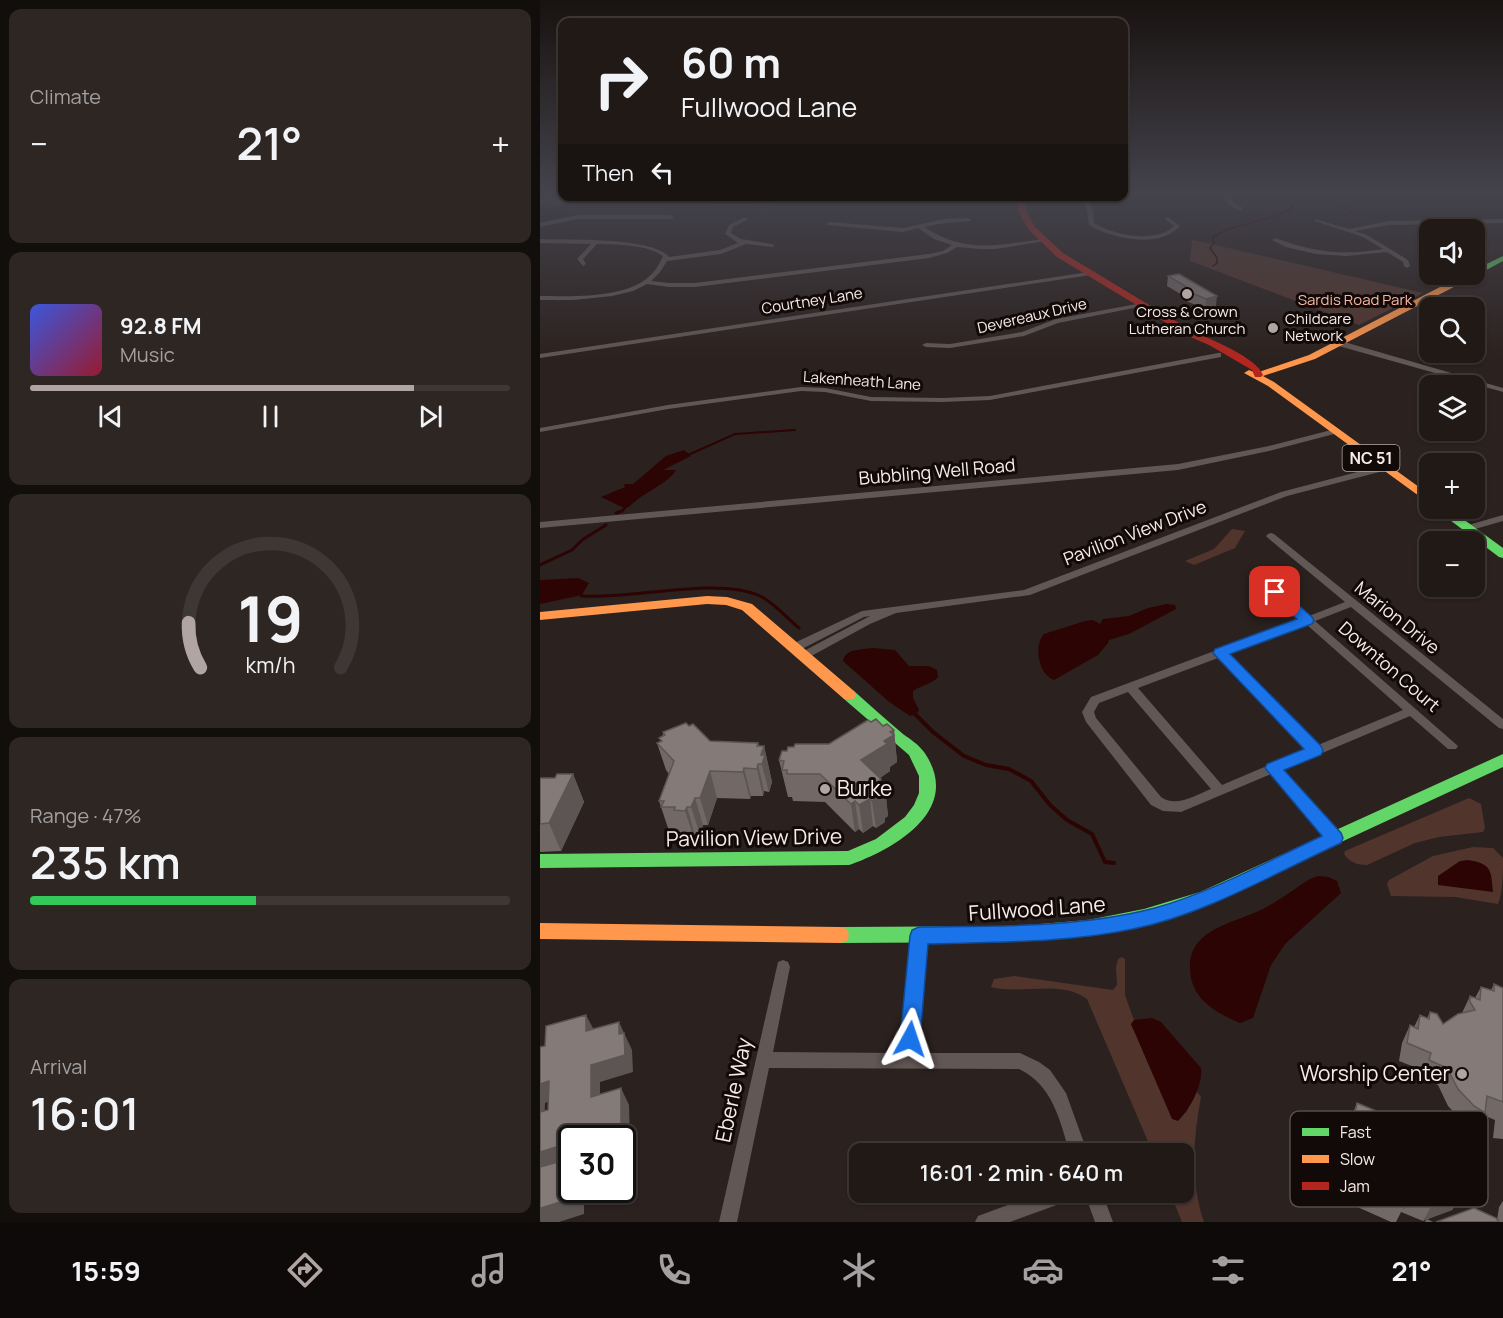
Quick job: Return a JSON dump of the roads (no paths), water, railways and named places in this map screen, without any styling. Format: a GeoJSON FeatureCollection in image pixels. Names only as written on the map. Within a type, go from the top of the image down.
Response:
{"type":"FeatureCollection","features":[{"type":"Feature","properties":{"kind":"main road","name":"NC 51"},"geometry":{"type":"LineString","coordinates":[[1053,248],[1142,305],[1256,369],[1258,375]]}},
{"type":"Feature","properties":{"kind":"main road"},"geometry":{"type":"LineString","coordinates":[[1485,268],[1503,258]]}},
{"type":"Feature","properties":{"kind":"main road"},"geometry":{"type":"LineString","coordinates":[[1258,375],[1300,362],[1451,285]]}},
{"type":"Feature","properties":{"kind":"main road","name":"NC 51"},"geometry":{"type":"LineString","coordinates":[[1203,340],[1204,345],[1218,355],[1248,373],[1258,375],[1419,493]]}},
{"type":"Feature","properties":{"kind":"main road"},"geometry":{"type":"LineString","coordinates":[[1455,519],[1503,554]]}},
{"type":"Feature","properties":{"kind":"main road","name":"Pavilion View Drive"},"geometry":{"type":"LineString","coordinates":[[540,616],[706,600],[727,601],[747,607],[913,749],[925,764],[928,776],[928,797],[921,811],[896,836],[857,855],[839,859],[540,861]]}},
{"type":"Feature","properties":{"kind":"main road","name":"Fullwood Lane"},"geometry":{"type":"LineString","coordinates":[[540,931],[919,936],[1048,933],[1133,921],[1158,915],[1206,897],[1503,760]]}},
{"type":"Feature","properties":{"kind":"street"},"geometry":{"type":"LineString","coordinates":[[583,264],[580,259],[589,248]]}},
{"type":"Feature","properties":{"kind":"street"},"geometry":{"type":"LineString","coordinates":[[540,298],[597,296],[625,291],[646,282],[656,274],[665,259],[663,251],[656,248]]}},
{"type":"Feature","properties":{"kind":"street"},"geometry":{"type":"LineString","coordinates":[[665,259],[721,252],[731,248]]}},
{"type":"Feature","properties":{"kind":"street"},"geometry":{"type":"LineString","coordinates":[[646,282],[695,285],[929,256],[952,248]]}},
{"type":"Feature","properties":{"kind":"street"},"geometry":{"type":"LineString","coordinates":[[1310,248],[1341,255],[1360,255],[1389,250]]}},
{"type":"Feature","properties":{"kind":"street"},"geometry":{"type":"LineString","coordinates":[[1385,248],[1406,261],[1407,266]]}},
{"type":"Feature","properties":{"kind":"street","name":"Courtney Lane"},"geometry":{"type":"LineString","coordinates":[[540,356],[1089,273]]}},
{"type":"Feature","properties":{"kind":"street","name":"Devereaux Drive"},"geometry":{"type":"LineString","coordinates":[[926,345],[961,345],[1024,334],[1056,321],[1142,305]]}},
{"type":"Feature","properties":{"kind":"street"},"geometry":{"type":"LineString","coordinates":[[1338,343],[1503,390]]}},
{"type":"Feature","properties":{"kind":"street","name":"Lakenheath Lane"},"geometry":{"type":"LineString","coordinates":[[540,430],[651,410],[801,389],[825,390],[871,399],[990,398],[1218,355]]}},
{"type":"Feature","properties":{"kind":"street","name":"Bubbling Well Road"},"geometry":{"type":"LineString","coordinates":[[540,525],[1178,467],[1269,448],[1335,431]]}},
{"type":"Feature","properties":{"kind":"street","name":"Pavilion View Drive"},"geometry":{"type":"LineString","coordinates":[[799,652],[894,610],[1026,592],[1076,575],[1284,494],[1384,468]]}},
{"type":"Feature","properties":{"kind":"street"},"geometry":{"type":"LineString","coordinates":[[1468,528],[1503,518]]}},
{"type":"Feature","properties":{"kind":"street","name":"Marion Drive"},"geometry":{"type":"LineString","coordinates":[[1271,536],[1503,725]]}},
{"type":"Feature","properties":{"kind":"street","name":"Downton Court"},"geometry":{"type":"LineString","coordinates":[[1275,592],[1452,746]]}},
{"type":"Feature","properties":{"kind":"street"},"geometry":{"type":"LineString","coordinates":[[1352,603],[1095,700],[1088,712],[1090,719],[1156,801],[1163,806],[1181,807],[1411,711]]}},
{"type":"Feature","properties":{"kind":"street"},"geometry":{"type":"LineString","coordinates":[[1220,653],[1316,751]]}},
{"type":"Feature","properties":{"kind":"street"},"geometry":{"type":"LineString","coordinates":[[1131,686],[1220,791]]}},
{"type":"Feature","properties":{"kind":"street"},"geometry":{"type":"LineString","coordinates":[[1273,768],[1334,838]]}},
{"type":"Feature","properties":{"kind":"street"},"geometry":{"type":"LineString","coordinates":[[908,1060],[919,936]]}},
{"type":"Feature","properties":{"kind":"street","name":"Eberle Way"},"geometry":{"type":"LineString","coordinates":[[728,1222],[783,968]]}},
{"type":"Feature","properties":{"kind":"street"},"geometry":{"type":"LineString","coordinates":[[763,1060],[1006,1060],[1033,1065],[1052,1083],[1075,1143]]}},
{"type":"Feature","properties":{"kind":"street"},"geometry":{"type":"LineString","coordinates":[[984,1222],[1038,1203]]}},
{"type":"Feature","properties":{"kind":"street"},"geometry":{"type":"LineString","coordinates":[[1097,1203],[1104,1222]]}},
{"type":"Feature","properties":{"kind":"waterway"},"geometry":{"type":"LineString","coordinates":[[1210,248],[1217,258],[1217,263],[1213,266]]}},
{"type":"Feature","properties":{"kind":"waterway"},"geometry":{"type":"LineString","coordinates":[[688,455],[735,434],[795,430]]}},
{"type":"Feature","properties":{"kind":"waterway"},"geometry":{"type":"LineString","coordinates":[[616,513],[622,511],[628,504]]}},
{"type":"Feature","properties":{"kind":"waterway"},"geometry":{"type":"LineString","coordinates":[[540,565],[572,550],[582,540],[606,525]]}},
{"type":"Feature","properties":{"kind":"waterway"},"geometry":{"type":"LineString","coordinates":[[581,596],[624,595],[697,588],[742,590],[765,599],[799,628]]}},
{"type":"Feature","properties":{"kind":"waterway"},"geometry":{"type":"LineString","coordinates":[[916,715],[933,732],[964,756],[986,765],[1009,769],[1031,781],[1050,805],[1067,820],[1092,834],[1105,862],[1114,863]]}},
{"type":"Feature","properties":{"kind":"place","name":"Cross & Crown Lutheran Church"},"geometry":{"type":"Point","coordinates":[1187,294]}},
{"type":"Feature","properties":{"kind":"place","name":"Childcare Network"},"geometry":{"type":"Point","coordinates":[1273,328]}},
{"type":"Feature","properties":{"kind":"place","name":"Burke"},"geometry":{"type":"Point","coordinates":[825,789]}},
{"type":"Feature","properties":{"kind":"place","name":"Worship Center"},"geometry":{"type":"Point","coordinates":[1462,1074]}},
{"type":"Feature","properties":{"kind":"park label","name":"Sardis Road Park"},"geometry":{"type":"Point","coordinates":[1355,300]}}]}
